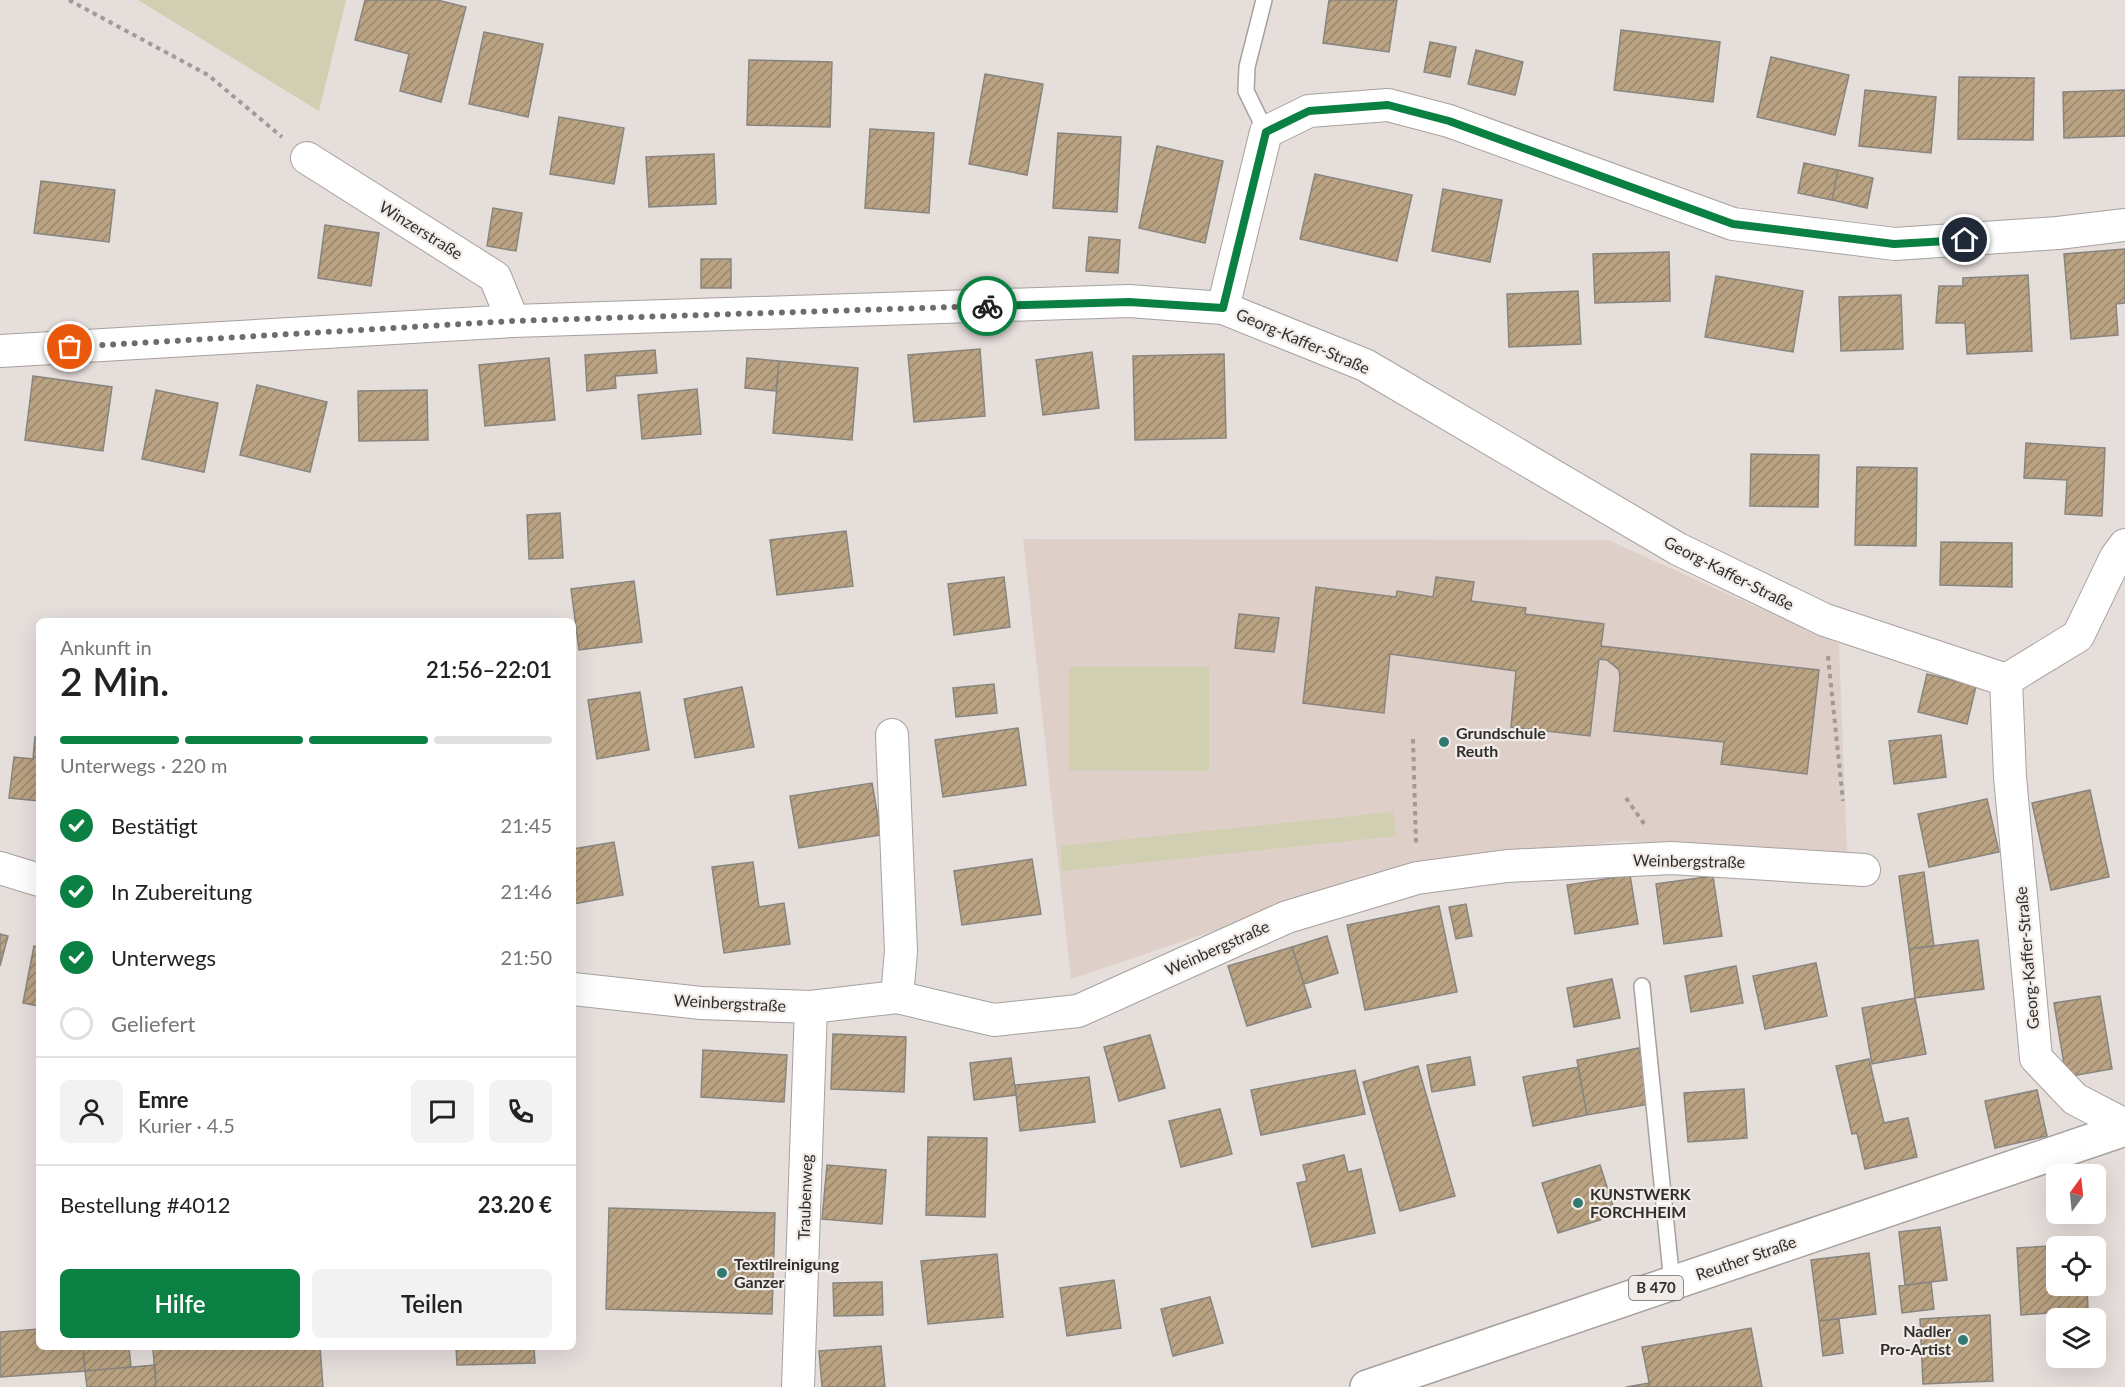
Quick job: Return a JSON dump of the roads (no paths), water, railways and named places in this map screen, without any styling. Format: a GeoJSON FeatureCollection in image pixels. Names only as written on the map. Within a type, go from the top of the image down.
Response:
{"type":"FeatureCollection","features":[{"type":"Feature","properties":{"kind":"main road","name":"Reuther Straße"},"geometry":{"type":"LineString","coordinates":[[1367,1387],[2125,1129]]}},
{"type":"Feature","properties":{"kind":"street"},"geometry":{"type":"LineString","coordinates":[[1223,308],[1266,132],[1309,111],[1388,105],[1449,121],[1733,224],[1894,244],[2058,233],[2125,225]]}},
{"type":"Feature","properties":{"kind":"street","name":"Winzerstraße"},"geometry":{"type":"LineString","coordinates":[[307,158],[495,277],[513,321]]}},
{"type":"Feature","properties":{"kind":"street","name":"Georg-Kaffer-Straße"},"geometry":{"type":"LineString","coordinates":[[0,351],[513,321],[1129,302],[1223,308],[1365,365],[1678,549],[1825,620],[2006,680],[2010,777],[2036,1058],[2075,1099],[2125,1125]]}},
{"type":"Feature","properties":{"kind":"street"},"geometry":{"type":"LineString","coordinates":[[2006,680],[2078,636],[2116,556],[2125,545]]}},
{"type":"Feature","properties":{"kind":"street"},"geometry":{"type":"LineString","coordinates":[[892,735],[901,951],[897,997]]}},
{"type":"Feature","properties":{"kind":"street","name":"Weinbergstraße"},"geometry":{"type":"LineString","coordinates":[[576,989],[701,1003],[811,1007],[897,997],[994,1020],[1078,1011],[1287,917],[1417,878],[1507,866],[1672,858],[1864,870]]}},
{"type":"Feature","properties":{"kind":"street"},"geometry":{"type":"LineString","coordinates":[[0,868],[36,879]]}},
{"type":"Feature","properties":{"kind":"street","name":"Traubenweg"},"geometry":{"type":"LineString","coordinates":[[798,1387],[811,1007]]}},
{"type":"Feature","properties":{"kind":"lane"},"geometry":{"type":"LineString","coordinates":[[1264,0],[1247,67],[1246,91],[1266,132]]}},
{"type":"Feature","properties":{"kind":"lane"},"geometry":{"type":"LineString","coordinates":[[1642,986],[1672,1283]]}},
{"type":"Feature","properties":{"kind":"place","name":"Grundschule Reuth"},"geometry":{"type":"Point","coordinates":[1444,742]}},
{"type":"Feature","properties":{"kind":"place","name":"KUNSTWERK FORCHHEIM"},"geometry":{"type":"Point","coordinates":[1578,1203]}},
{"type":"Feature","properties":{"kind":"place","name":"Textilreinigung Ganzer"},"geometry":{"type":"Point","coordinates":[722,1273]}},
{"type":"Feature","properties":{"kind":"place","name":"Nadler Pro-Artist"},"geometry":{"type":"Point","coordinates":[1963,1340]}}]}
